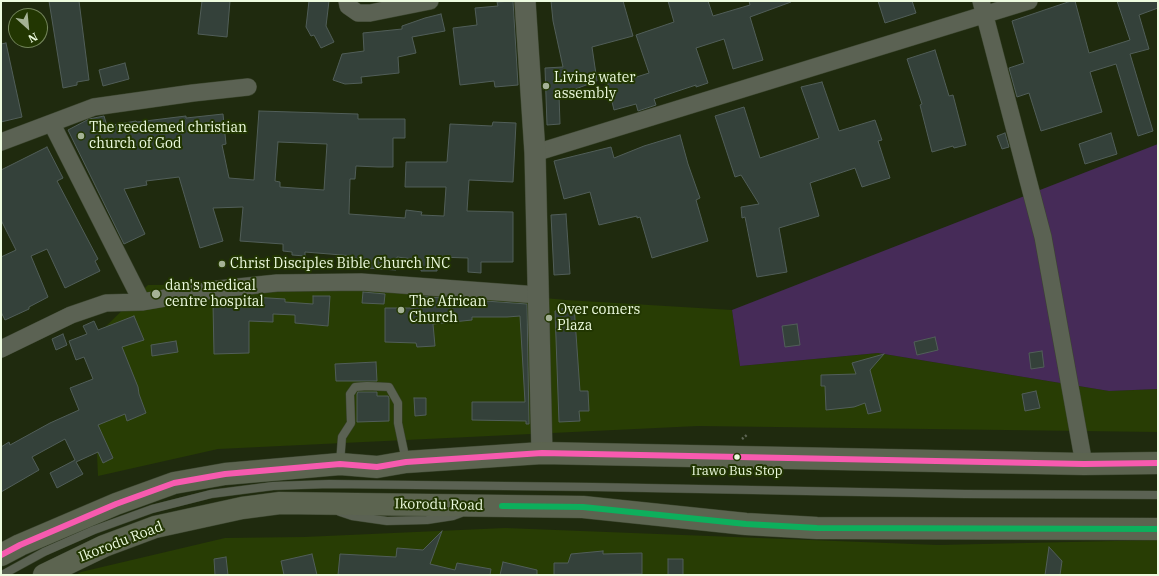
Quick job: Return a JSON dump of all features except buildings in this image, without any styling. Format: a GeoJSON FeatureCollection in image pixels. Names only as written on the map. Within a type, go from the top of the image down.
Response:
{"type":"FeatureCollection","features":[{"type":"Feature","properties":{"kind":"highway"},"geometry":{"type":"LineString","coordinates":[[1,555],[20,545],[116,504],[174,483],[225,474],[340,464],[377,467],[406,462],[542,453],[1084,464],[1150,461]]}},
{"type":"Feature","properties":{"kind":"highway","name":"Ikorodu Road"},"geometry":{"type":"LineString","coordinates":[[44,575],[104,546],[155,527],[242,508],[280,503],[583,507],[746,524],[817,528],[1158,529]]}},
{"type":"Feature","properties":{"kind":"street"},"geometry":{"type":"LineString","coordinates":[[347,1],[348,6],[358,12],[370,13],[430,1]]}},
{"type":"Feature","properties":{"kind":"street"},"geometry":{"type":"LineString","coordinates":[[525,1],[535,153],[542,453]]}},
{"type":"Feature","properties":{"kind":"street"},"geometry":{"type":"LineString","coordinates":[[535,153],[983,8],[1029,1]]}},
{"type":"Feature","properties":{"kind":"street"},"geometry":{"type":"LineString","coordinates":[[983,8],[1043,237],[1084,464]]}},
{"type":"Feature","properties":{"kind":"street"},"geometry":{"type":"LineString","coordinates":[[1,142],[94,107],[248,87]]}},
{"type":"Feature","properties":{"kind":"street"},"geometry":{"type":"LineString","coordinates":[[52,124],[142,302]]}},
{"type":"Feature","properties":{"kind":"street"},"geometry":{"type":"LineString","coordinates":[[1,349],[71,315],[106,303],[142,302],[218,289],[277,283],[361,282],[538,295]]}},
{"type":"Feature","properties":{"kind":"lane"},"geometry":{"type":"LineString","coordinates":[[340,464],[342,437],[351,423],[350,394],[355,387],[367,386],[389,386],[398,403],[398,424],[406,462]]}},
{"type":"Feature","properties":{"kind":"lane"},"geometry":{"type":"LineString","coordinates":[[2,575],[44,552],[94,530],[152,509],[211,494],[272,486],[329,484],[601,487],[965,494],[1158,495]]}},
{"type":"Feature","properties":{"kind":"shaded area"},"geometry":{"type":"Polygon","coordinates":[[[1158,144],[1158,389],[1109,391],[878,353],[740,366],[732,310],[1158,144]]]}},
{"type":"Feature","properties":{"kind":"shaded area"},"geometry":{"type":"Polygon","coordinates":[[[381,283],[566,300],[732,310],[740,366],[878,353],[1109,391],[1158,389],[1158,432],[698,426],[218,449],[98,476],[92,340],[148,285],[381,283]]]}},
{"type":"Feature","properties":{"kind":"shaded area"},"geometry":{"type":"Polygon","coordinates":[[[505,528],[938,545],[1158,540],[1158,575],[76,575],[81,572],[225,538],[304,537],[505,528]]]}},
{"type":"Feature","properties":{"kind":"transit line"},"geometry":{"type":"LineString","coordinates":[[1,555],[20,545],[116,504],[174,483],[225,474],[340,464],[377,467],[406,462],[542,453],[1084,464],[1158,463]]}},
{"type":"Feature","properties":{"kind":"transit line"},"geometry":{"type":"LineString","coordinates":[[502,506],[583,507],[746,524],[817,528],[1158,529]]}},
{"type":"Feature","properties":{"kind":"place","name":"Living water assembly"},"geometry":{"type":"Point","coordinates":[546,86]}},
{"type":"Feature","properties":{"kind":"place","name":"The reedemed christian church of God"},"geometry":{"type":"Point","coordinates":[81,136]}},
{"type":"Feature","properties":{"kind":"place","name":"Christ Disciples Bible Church INC"},"geometry":{"type":"Point","coordinates":[222,264]}},
{"type":"Feature","properties":{"kind":"place","name":"dan's medical centre hospital"},"geometry":{"type":"Point","coordinates":[156,294]}},
{"type":"Feature","properties":{"kind":"place","name":"The African Church"},"geometry":{"type":"Point","coordinates":[401,310]}},
{"type":"Feature","properties":{"kind":"place","name":"Over comers Plaza"},"geometry":{"type":"Point","coordinates":[549,318]}},
{"type":"Feature","properties":{"kind":"place","name":"Irawo Bus Stop"},"geometry":{"type":"Point","coordinates":[737,457]}}]}
